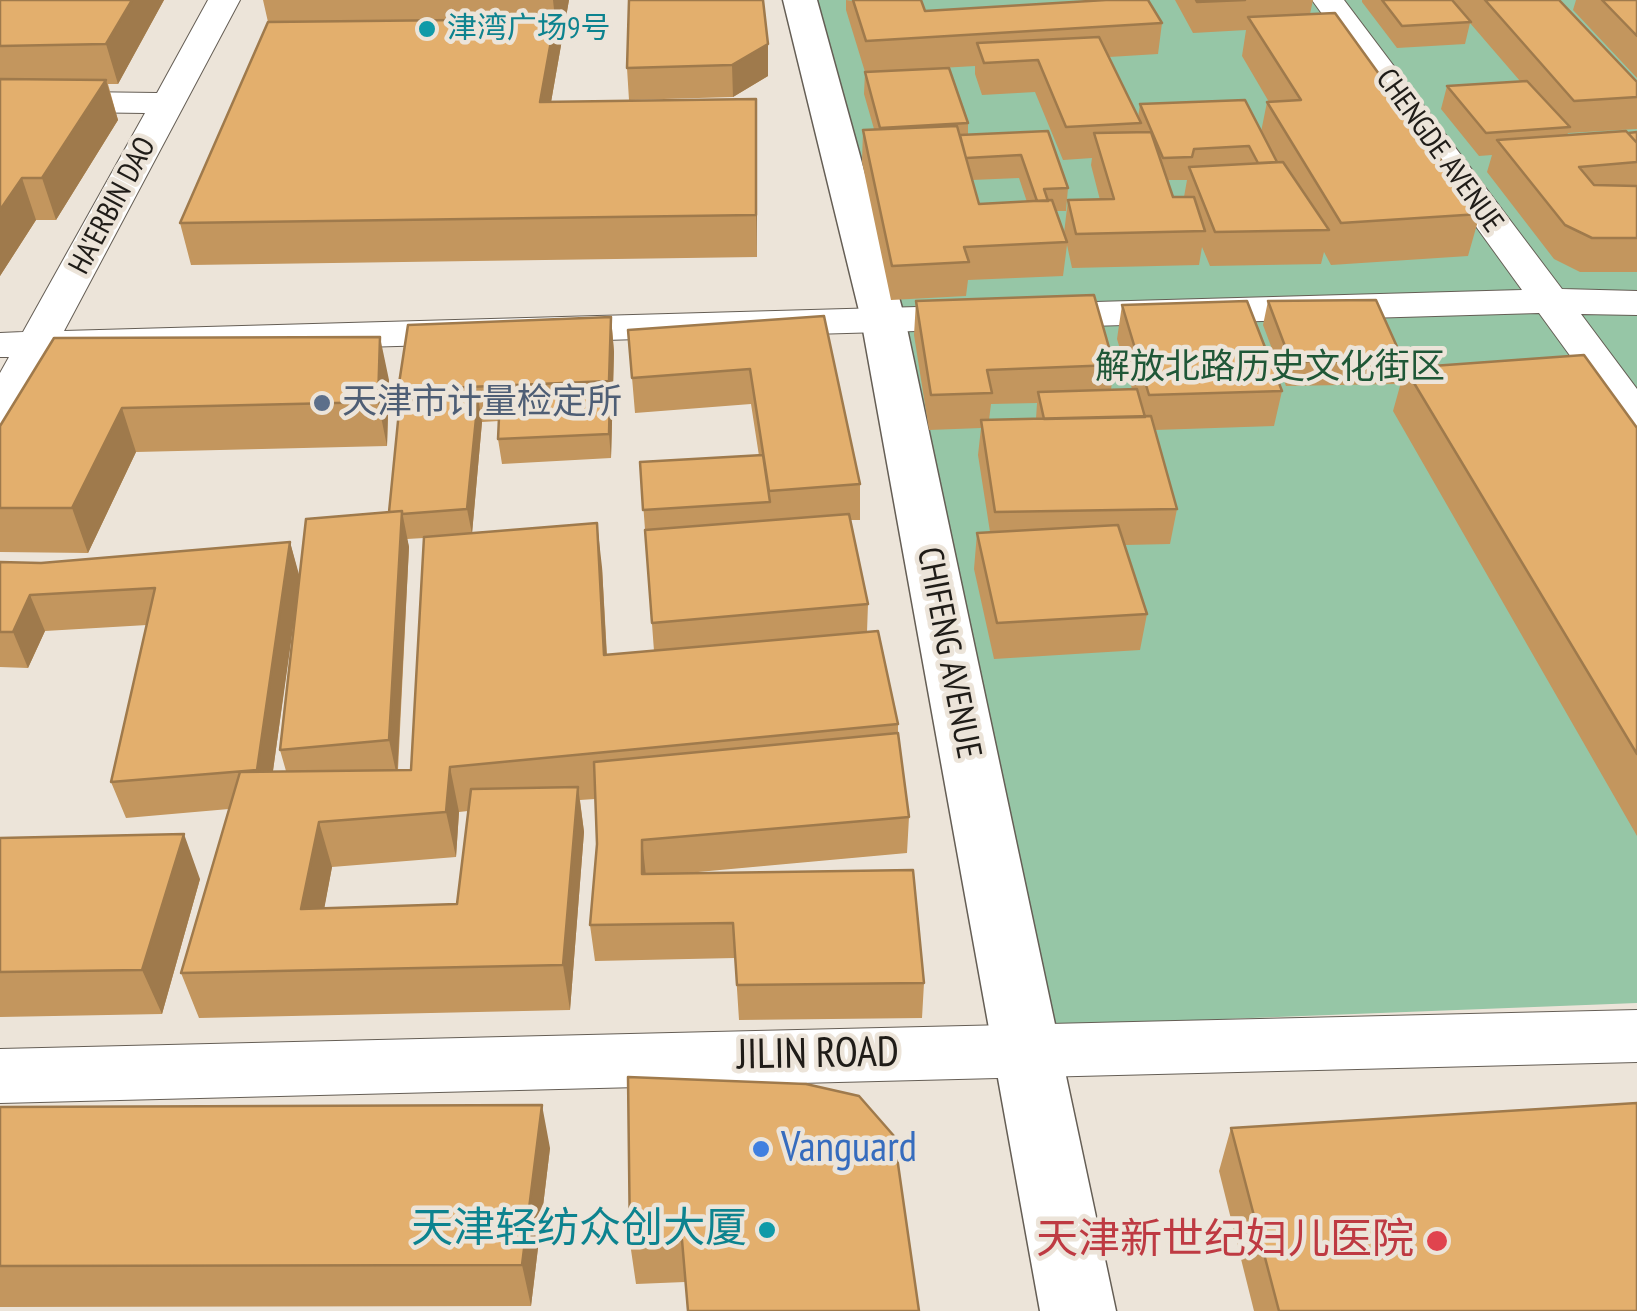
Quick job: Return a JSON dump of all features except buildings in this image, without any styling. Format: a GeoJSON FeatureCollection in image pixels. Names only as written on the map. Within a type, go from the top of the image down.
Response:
{"type":"FeatureCollection","features":[{"type":"Feature","properties":{"kind":"main road","name":"CHIFENG AVENUE"},"geometry":{"type":"LineString","coordinates":[[800,0],[883,318],[1078,1311]]}},
{"type":"Feature","properties":{"kind":"street","name":"HA'ERBIN DAO"},"geometry":{"type":"LineString","coordinates":[[0,412],[19,345],[169,102],[224,0]]}},
{"type":"Feature","properties":{"kind":"street","name":"CHENGDE AVENUE"},"geometry":{"type":"LineString","coordinates":[[1328,0],[1637,418]]}},
{"type":"Feature","properties":{"kind":"street"},"geometry":{"type":"LineString","coordinates":[[0,101],[169,102]]}},
{"type":"Feature","properties":{"kind":"street"},"geometry":{"type":"LineString","coordinates":[[1549,302],[1603,342],[1637,386]]}},
{"type":"Feature","properties":{"kind":"street"},"geometry":{"type":"LineString","coordinates":[[19,345],[883,318],[1637,303]]}},
{"type":"Feature","properties":{"kind":"street","name":"JILIN ROAD"},"geometry":{"type":"LineString","coordinates":[[0,1076],[1637,1036]]}},
{"type":"Feature","properties":{"kind":"green space","name":"解放北路历史文化街区"},"geometry":{"type":"Polygon","coordinates":[[[809,0],[1637,0],[1637,1003],[1046,1026],[809,0]]]}},
{"type":"Feature","properties":{"kind":"place","name":"津湾广场9号"},"geometry":{"type":"Point","coordinates":[427,29]}},
{"type":"Feature","properties":{"kind":"place","name":"天津市计量检定所"},"geometry":{"type":"Point","coordinates":[322,403]}},
{"type":"Feature","properties":{"kind":"place","name":"Vanguard"},"geometry":{"type":"Point","coordinates":[761,1149]}},
{"type":"Feature","properties":{"kind":"place","name":"天津轻纺众创大厦"},"geometry":{"type":"Point","coordinates":[767,1230]}},
{"type":"Feature","properties":{"kind":"place","name":"天津新世纪妇儿医院"},"geometry":{"type":"Point","coordinates":[1437,1241]}}]}
